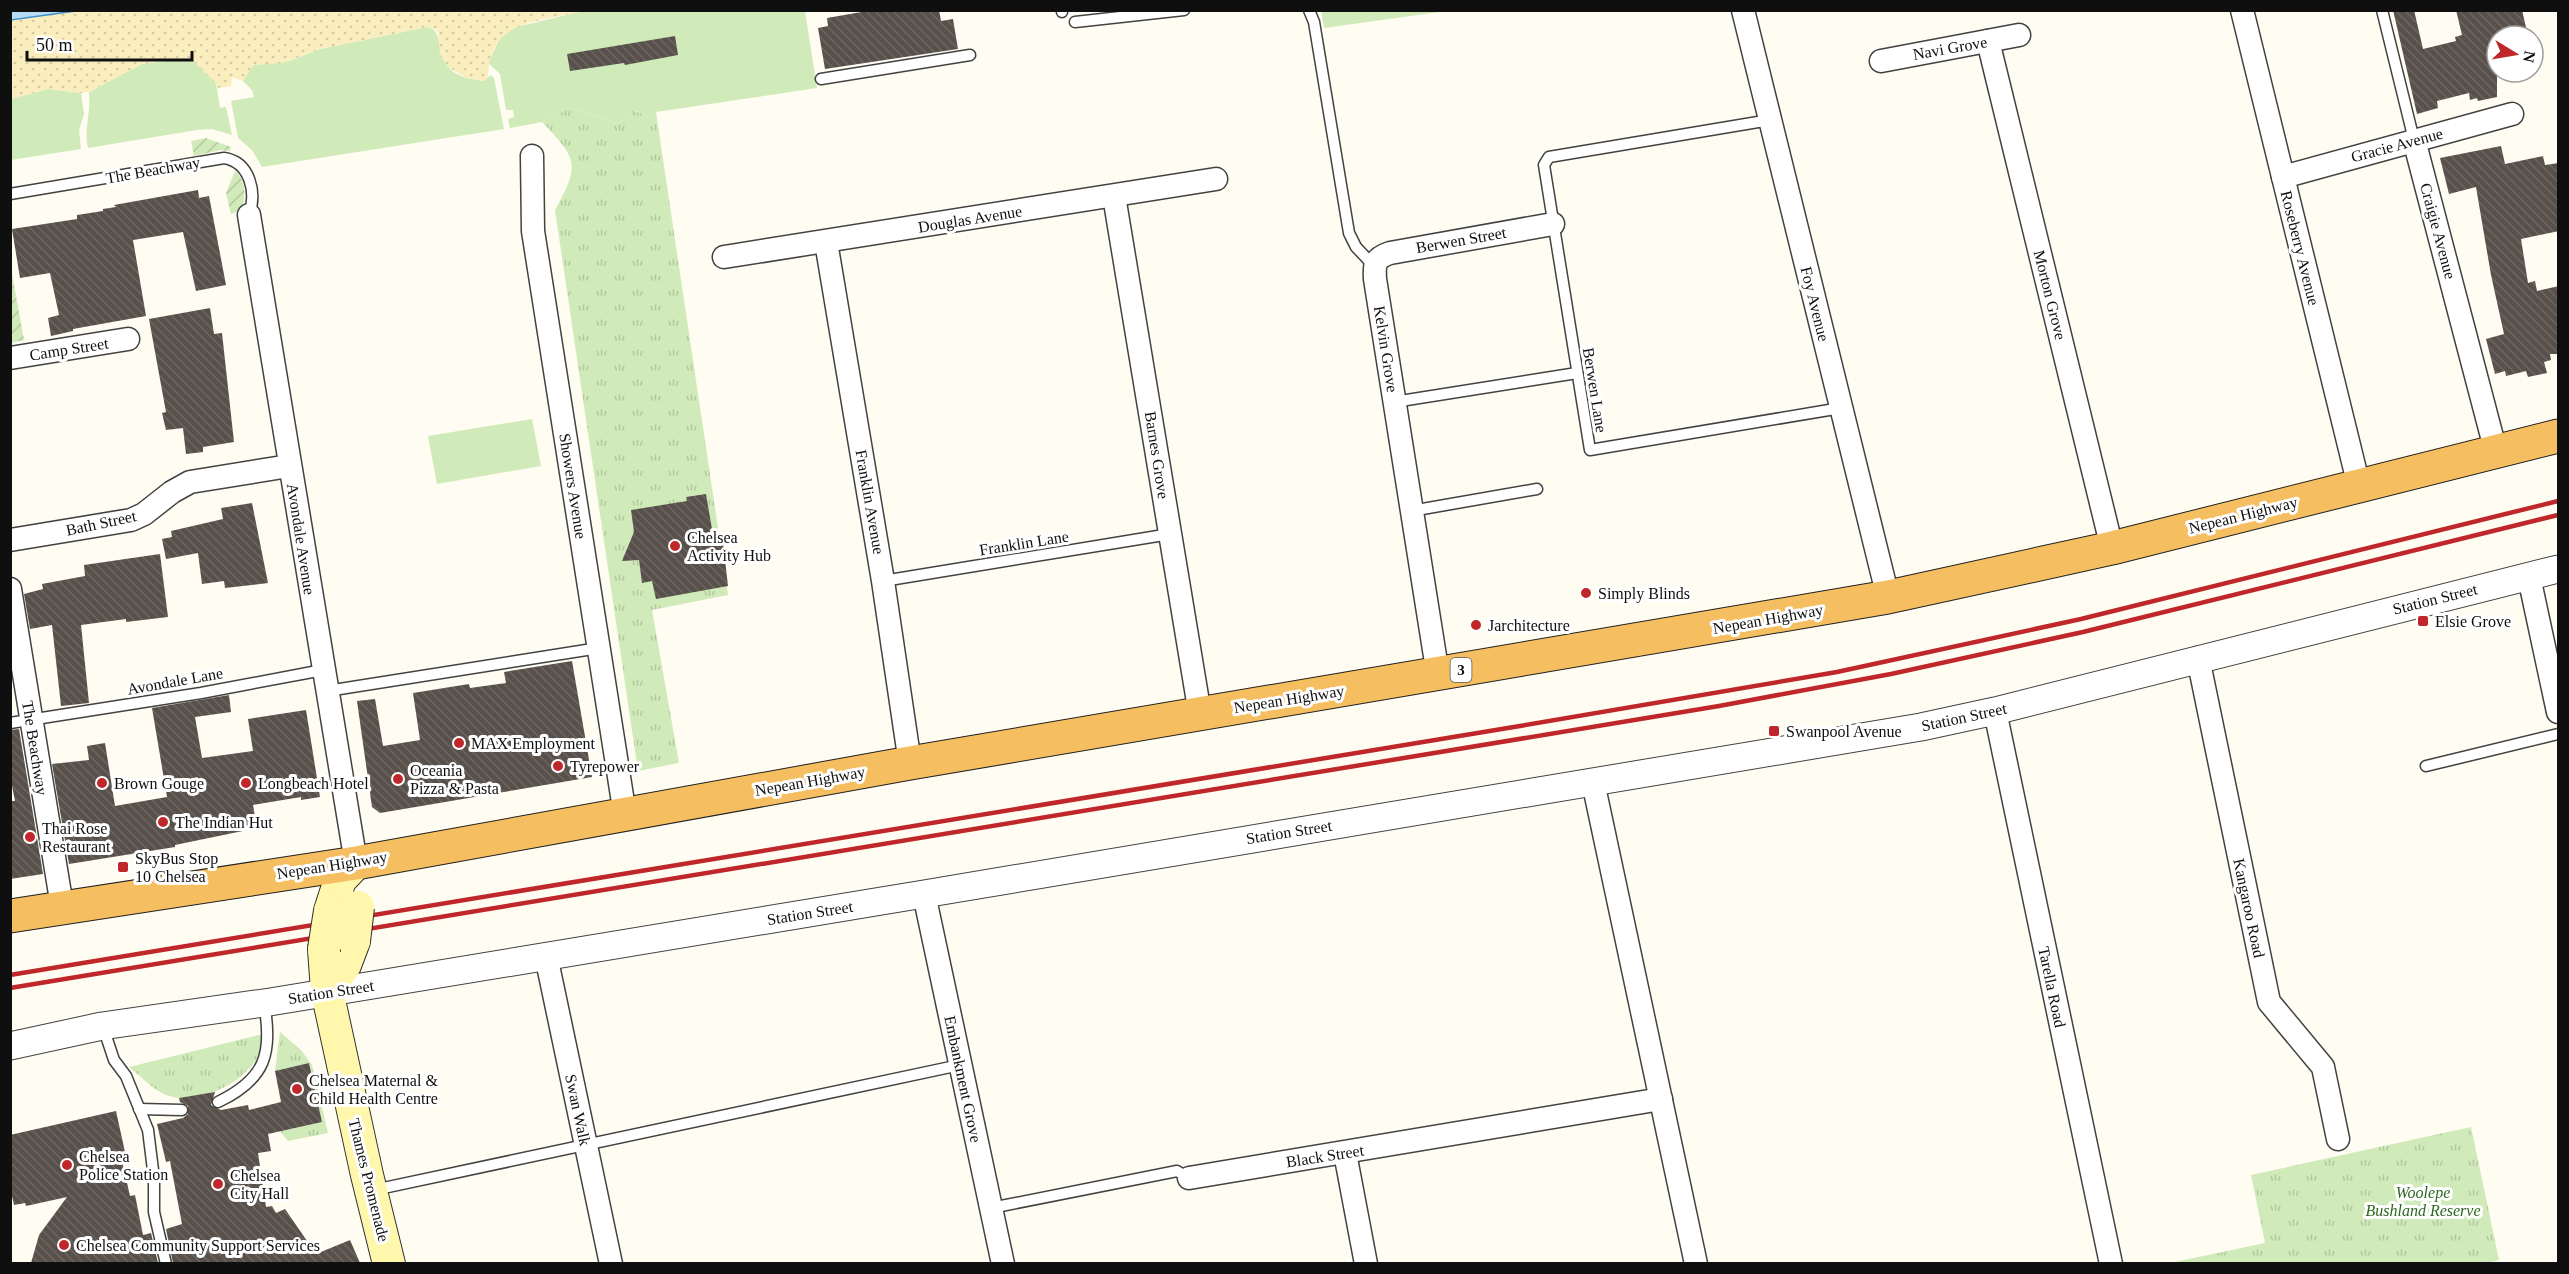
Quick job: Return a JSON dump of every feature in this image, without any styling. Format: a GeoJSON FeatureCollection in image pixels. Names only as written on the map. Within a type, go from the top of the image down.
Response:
{"type":"FeatureCollection","features":[{"type":"Feature","properties":{"kind":"highway","name":"Nepean Highway"},"geometry":{"type":"LineString","coordinates":[[10,916],[62,906],[356,863],[910,763],[1888,597],[2112,548],[2559,436]]}},
{"type":"Feature","properties":{"kind":"main road","name":"Thames Promenade"},"geometry":{"type":"LineString","coordinates":[[327,991],[345,965],[354,941],[344,909],[340,880],[356,863]]}},
{"type":"Feature","properties":{"kind":"main road","name":"Thames Promenade"},"geometry":{"type":"LineString","coordinates":[[344,909],[324,950],[327,991],[389,1263]]}},
{"type":"Feature","properties":{"kind":"street","name":"Foy Avenue"},"geometry":{"type":"LineString","coordinates":[[1743,10],[1888,597]]}},
{"type":"Feature","properties":{"kind":"street","name":"Roseberry Avenue"},"geometry":{"type":"LineString","coordinates":[[2242,10],[2359,486]]}},
{"type":"Feature","properties":{"kind":"street","name":"Navi Grove"},"geometry":{"type":"LineString","coordinates":[[1881,61],[2019,35]]}},
{"type":"Feature","properties":{"kind":"street","name":"Morton Grove"},"geometry":{"type":"LineString","coordinates":[[1988,41],[2112,548]]}},
{"type":"Feature","properties":{"kind":"street","name":"Gracie Avenue"},"geometry":{"type":"LineString","coordinates":[[2283,177],[2512,114]]}},
{"type":"Feature","properties":{"kind":"street","name":"Craigie Avenue"},"geometry":{"type":"LineString","coordinates":[[2414,140],[2496,452]]}},
{"type":"Feature","properties":{"kind":"street","name":"Showers Avenue"},"geometry":{"type":"LineString","coordinates":[[532,156],[533,231],[625,815]]}},
{"type":"Feature","properties":{"kind":"street","name":"Douglas Avenue"},"geometry":{"type":"LineString","coordinates":[[724,257],[1216,179]]}},
{"type":"Feature","properties":{"kind":"street","name":"Barnes Grove"},"geometry":{"type":"LineString","coordinates":[[1114,196],[1200,714]]}},
{"type":"Feature","properties":{"kind":"street","name":"Avondale Avenue"},"geometry":{"type":"LineString","coordinates":[[249,215],[356,863]]}},
{"type":"Feature","properties":{"kind":"street","name":"Berwen Street"},"geometry":{"type":"LineString","coordinates":[[1374,266],[1378,258],[1390,253],[1553,224]]}},
{"type":"Feature","properties":{"kind":"street","name":"Franklin Avenue"},"geometry":{"type":"LineString","coordinates":[[826,242],[883,581],[910,763]]}},
{"type":"Feature","properties":{"kind":"street","name":"Kelvin Grove"},"geometry":{"type":"LineString","coordinates":[[1374,266],[1438,675]]}},
{"type":"Feature","properties":{"kind":"street","name":"Camp Street"},"geometry":{"type":"LineString","coordinates":[[10,358],[128,339]]}},
{"type":"Feature","properties":{"kind":"street","name":"Bath Street"},"geometry":{"type":"LineString","coordinates":[[10,540],[131,520],[190,482],[289,466]]}},
{"type":"Feature","properties":{"kind":"street","name":"Station Street"},"geometry":{"type":"LineString","coordinates":[[10,1046],[102,1026],[264,1002],[924,894],[1921,727],[1995,711],[2198,658],[2559,569]]}},
{"type":"Feature","properties":{"kind":"street"},"geometry":{"type":"LineString","coordinates":[[2529,577],[2559,712]]}},
{"type":"Feature","properties":{"kind":"street","name":"The Beachway"},"geometry":{"type":"LineString","coordinates":[[10,589],[21,722],[62,906]]}},
{"type":"Feature","properties":{"kind":"street","name":"Kangaroo Road"},"geometry":{"type":"LineString","coordinates":[[2198,658],[2269,1002],[2323,1066],[2338,1139]]}},
{"type":"Feature","properties":{"kind":"street","name":"Tarella Road"},"geometry":{"type":"LineString","coordinates":[[1995,711],[2111,1263]]}},
{"type":"Feature","properties":{"kind":"street"},"geometry":{"type":"LineString","coordinates":[[1593,782],[1696,1263]]}},
{"type":"Feature","properties":{"kind":"street","name":"Embankment Grove"},"geometry":{"type":"LineString","coordinates":[[924,894],[1003,1263]]}},
{"type":"Feature","properties":{"kind":"street","name":"Swan Walk"},"geometry":{"type":"LineString","coordinates":[[546,956],[610,1263]]}},
{"type":"Feature","properties":{"kind":"street","name":"Black Street"},"geometry":{"type":"LineString","coordinates":[[1189,1178],[1661,1099]]}},
{"type":"Feature","properties":{"kind":"street"},"geometry":{"type":"LineString","coordinates":[[1345,1153],[1366,1263]]}},
{"type":"Feature","properties":{"kind":"lane"},"geometry":{"type":"LineString","coordinates":[[1075,22],[1184,10]]}},
{"type":"Feature","properties":{"kind":"lane"},"geometry":{"type":"LineString","coordinates":[[1309,10],[1316,32],[1349,233],[1356,247],[1374,266]]}},
{"type":"Feature","properties":{"kind":"lane","name":"Craigie Avenue"},"geometry":{"type":"LineString","coordinates":[[2382,10],[2414,140]]}},
{"type":"Feature","properties":{"kind":"lane"},"geometry":{"type":"LineString","coordinates":[[821,79],[970,55]]}},
{"type":"Feature","properties":{"kind":"lane","name":"Berwen Lane"},"geometry":{"type":"LineString","coordinates":[[1770,120],[1549,157],[1544,165],[1590,450],[1841,408]]}},
{"type":"Feature","properties":{"kind":"lane","name":"The Beachway"},"geometry":{"type":"LineString","coordinates":[[10,194],[224,158],[240,165],[249,175],[252,202],[249,215]]}},
{"type":"Feature","properties":{"kind":"lane"},"geometry":{"type":"LineString","coordinates":[[1394,402],[1577,373]]}},
{"type":"Feature","properties":{"kind":"lane"},"geometry":{"type":"LineString","coordinates":[[1411,511],[1537,489]]}},
{"type":"Feature","properties":{"kind":"lane","name":"Franklin Lane"},"geometry":{"type":"LineString","coordinates":[[883,581],[1170,534]]}},
{"type":"Feature","properties":{"kind":"lane","name":"Avondale Lane"},"geometry":{"type":"LineString","coordinates":[[21,722],[201,693],[599,648]]}},
{"type":"Feature","properties":{"kind":"lane"},"geometry":{"type":"LineString","coordinates":[[2426,766],[2559,734]]}},
{"type":"Feature","properties":{"kind":"lane"},"geometry":{"type":"LineString","coordinates":[[218,1102],[244,1087],[257,1073],[266,1058],[269,1029],[264,1002]]}},
{"type":"Feature","properties":{"kind":"lane"},"geometry":{"type":"LineString","coordinates":[[102,1026],[114,1060],[126,1076],[148,1130],[154,1178],[154,1212],[166,1263]]}},
{"type":"Feature","properties":{"kind":"lane"},"geometry":{"type":"LineString","coordinates":[[371,1191],[960,1065]]}},
{"type":"Feature","properties":{"kind":"lane"},"geometry":{"type":"LineString","coordinates":[[140,1109],[182,1110]]}},
{"type":"Feature","properties":{"kind":"lane","name":"Black Street"},"geometry":{"type":"LineString","coordinates":[[991,1208],[1177,1171],[1189,1178]]}},
{"type":"Feature","properties":{"kind":"green space"},"geometry":{"type":"Polygon","coordinates":[[[1321,10],[1447,10],[1447,11],[1324,28],[1321,10]]]}},
{"type":"Feature","properties":{"kind":"green space"},"geometry":{"type":"Polygon","coordinates":[[[583,11],[805,11],[817,88],[656,112],[657,119],[631,110],[620,124],[571,108],[542,122],[510,128],[508,119],[514,117],[513,110],[506,110],[500,74],[488,63],[500,38],[512,28],[583,11]]]}},
{"type":"Feature","properties":{"kind":"green space"},"geometry":{"type":"Polygon","coordinates":[[[427,27],[433,29],[436,34],[445,62],[450,69],[468,78],[483,81],[491,75],[494,78],[504,129],[262,167],[252,150],[238,138],[231,101],[254,97],[252,90],[243,81],[253,65],[289,61],[320,49],[427,27]]]}},
{"type":"Feature","properties":{"kind":"green space"},"geometry":{"type":"Polygon","coordinates":[[[190,58],[216,83],[220,108],[226,107],[232,135],[212,129],[197,130],[88,148],[89,92],[142,64],[190,58]]]}},
{"type":"Feature","properties":{"kind":"green space"},"geometry":{"type":"Polygon","coordinates":[[[48,89],[81,93],[84,114],[79,130],[81,149],[11,160],[11,99],[48,89]]]}},
{"type":"Feature","properties":{"kind":"green space"},"geometry":{"type":"Polygon","coordinates":[[[571,108],[620,124],[631,110],[657,119],[728,595],[652,610],[679,763],[638,771],[555,210],[569,182],[571,163],[569,154],[563,145],[542,122],[571,108]]]}},
{"type":"Feature","properties":{"kind":"green space"},"geometry":{"type":"Polygon","coordinates":[[[206,138],[231,147],[230,151],[221,150],[194,156],[191,141],[206,138]]]}},
{"type":"Feature","properties":{"kind":"green space"},"geometry":{"type":"Polygon","coordinates":[[[235,171],[243,184],[244,195],[240,211],[231,214],[226,193],[235,171]]]}},
{"type":"Feature","properties":{"kind":"green space"},"geometry":{"type":"Polygon","coordinates":[[[11,268],[24,340],[11,343],[12,335],[11,268]]]}},
{"type":"Feature","properties":{"kind":"green space"},"geometry":{"type":"Polygon","coordinates":[[[532,419],[541,466],[437,484],[428,436],[532,419]]]}},
{"type":"Feature","properties":{"kind":"green space"},"geometry":{"type":"Polygon","coordinates":[[[280,1032],[301,1050],[312,1065],[328,1133],[288,1141],[280,1131],[274,1109],[287,1130],[322,1122],[309,1063],[275,1071],[280,1032]]]}},
{"type":"Feature","properties":{"kind":"green space"},"geometry":{"type":"Polygon","coordinates":[[[263,1034],[261,1048],[255,1061],[246,1072],[235,1081],[208,1094],[180,1098],[166,1095],[152,1087],[129,1067],[263,1034]]]}},
{"type":"Feature","properties":{"kind":"green space","name":"Woolepe Bushland Reserve"},"geometry":{"type":"Polygon","coordinates":[[[2471,1127],[2499,1260],[2483,1264],[2170,1263],[2265,1243],[2251,1175],[2471,1127]]]}},
{"type":"Feature","properties":{"kind":"sand"},"geometry":{"type":"Polygon","coordinates":[[[76,10],[583,11],[519,26],[506,34],[497,44],[490,58],[488,78],[483,81],[466,78],[447,66],[440,54],[438,33],[435,29],[427,27],[320,49],[282,63],[254,65],[243,81],[232,77],[231,86],[217,88],[216,83],[190,58],[142,64],[89,92],[48,89],[11,99],[11,20],[76,10]]]}},
{"type":"Feature","properties":{"kind":"water"},"geometry":{"type":"Polygon","coordinates":[[[11,10],[75,10],[75,11],[11,20],[11,10]]]}},
{"type":"Feature","properties":{"kind":"building"},"geometry":{"type":"Polygon","coordinates":[[[873,10],[939,10],[941,21],[953,19],[958,49],[825,69],[818,28],[828,26],[827,18],[873,10]]]}},
{"type":"Feature","properties":{"kind":"building"},"geometry":{"type":"Polygon","coordinates":[[[2393,10],[2414,10],[2423,49],[2456,41],[2455,37],[2462,35],[2456,10],[2522,10],[2525,24],[2485,24],[2485,84],[2497,84],[2497,97],[2478,101],[2477,98],[2470,100],[2469,93],[2437,101],[2438,108],[2417,114],[2393,10]]]}},
{"type":"Feature","properties":{"kind":"building"},"geometry":{"type":"Polygon","coordinates":[[[675,36],[678,55],[625,65],[624,63],[570,71],[567,54],[675,36]]]}},
{"type":"Feature","properties":{"kind":"building"},"geometry":{"type":"Polygon","coordinates":[[[2501,146],[2505,164],[2543,156],[2545,165],[2559,163],[2559,231],[2521,239],[2528,283],[2535,281],[2537,291],[2559,286],[2559,354],[2550,354],[2551,360],[2544,362],[2547,373],[2528,377],[2526,371],[2506,376],[2505,371],[2495,374],[2486,339],[2504,334],[2476,187],[2449,194],[2440,158],[2501,146]]]}},
{"type":"Feature","properties":{"kind":"building"},"geometry":{"type":"Polygon","coordinates":[[[198,190],[199,198],[209,196],[226,285],[196,291],[183,232],[133,240],[146,316],[73,329],[73,331],[51,336],[48,318],[59,315],[50,273],[20,278],[12,229],[77,219],[77,215],[103,211],[103,209],[116,207],[114,205],[198,190]]]}},
{"type":"Feature","properties":{"kind":"building"},"geometry":{"type":"Polygon","coordinates":[[[210,308],[214,334],[222,333],[234,442],[203,447],[203,452],[186,454],[183,428],[166,430],[162,413],[166,412],[149,319],[210,308]]]}},
{"type":"Feature","properties":{"kind":"building","name":"Chelsea Activity Hub"},"geometry":{"type":"Polygon","coordinates":[[[706,494],[713,535],[722,534],[728,586],[656,599],[652,581],[642,583],[639,560],[622,561],[634,532],[631,510],[687,501],[686,497],[706,494]]]}},
{"type":"Feature","properties":{"kind":"building"},"geometry":{"type":"Polygon","coordinates":[[[252,503],[268,583],[225,588],[224,581],[202,584],[198,553],[166,559],[162,539],[172,537],[171,531],[223,519],[221,508],[252,503]]]}},
{"type":"Feature","properties":{"kind":"building"},"geometry":{"type":"Polygon","coordinates":[[[160,554],[168,617],[126,622],[126,619],[81,625],[89,703],[61,706],[52,625],[30,629],[24,594],[43,589],[42,584],[85,576],[84,565],[160,554]]]}},
{"type":"Feature","properties":{"kind":"building"},"geometry":{"type":"Polygon","coordinates":[[[572,661],[592,777],[380,813],[372,807],[357,701],[375,699],[383,746],[420,740],[413,693],[469,684],[470,688],[506,683],[504,672],[572,661]]]}},
{"type":"Feature","properties":{"kind":"building"},"geometry":{"type":"Polygon","coordinates":[[[229,695],[231,712],[195,717],[202,758],[253,751],[248,719],[306,710],[320,797],[301,800],[301,797],[253,805],[257,828],[175,845],[175,847],[69,864],[52,764],[89,760],[87,746],[105,743],[115,806],[167,797],[152,708],[229,695]]]}},
{"type":"Feature","properties":{"kind":"building","name":"Thai Rose Restaurant"},"geometry":{"type":"Polygon","coordinates":[[[19,729],[43,874],[10,879],[10,801],[15,801],[10,776],[10,730],[19,729]]]}},
{"type":"Feature","properties":{"kind":"building","name":"Chelsea City Hall"},"geometry":{"type":"Polygon","coordinates":[[[309,1063],[322,1122],[268,1134],[271,1151],[258,1153],[266,1207],[272,1206],[276,1213],[285,1209],[316,1254],[350,1240],[360,1263],[173,1263],[166,1229],[182,1224],[170,1161],[166,1162],[157,1124],[183,1118],[188,1114],[188,1106],[180,1102],[179,1098],[215,1092],[211,1105],[221,1110],[248,1105],[249,1110],[281,1102],[275,1071],[309,1063]]]}},
{"type":"Feature","properties":{"kind":"building"},"geometry":{"type":"Polygon","coordinates":[[[116,1111],[125,1152],[120,1152],[130,1196],[135,1195],[143,1235],[151,1233],[158,1263],[31,1263],[39,1235],[67,1197],[26,1206],[25,1203],[14,1205],[10,1187],[10,1135],[116,1111]]]}},
{"type":"Feature","properties":{"kind":"railway"},"geometry":{"type":"LineString","coordinates":[[10,975],[1837,672],[2081,619],[2558,501]]}},
{"type":"Feature","properties":{"kind":"railway"},"geometry":{"type":"LineString","coordinates":[[10,988],[1719,706],[1891,674],[2083,632],[2558,515]]}},
{"type":"Feature","properties":{"kind":"place","name":"Chelsea Activity Hub"},"geometry":{"type":"Point","coordinates":[675,546]}},
{"type":"Feature","properties":{"kind":"place","name":"Simply Blinds"},"geometry":{"type":"Point","coordinates":[1586,593]}},
{"type":"Feature","properties":{"kind":"place","name":"Elsie Grove"},"geometry":{"type":"Point","coordinates":[2423,621]}},
{"type":"Feature","properties":{"kind":"place","name":"Jarchitecture"},"geometry":{"type":"Point","coordinates":[1476,625]}},
{"type":"Feature","properties":{"kind":"place","name":"Swanpool Avenue"},"geometry":{"type":"Point","coordinates":[1774,731]}},
{"type":"Feature","properties":{"kind":"place","name":"MAX Employment"},"geometry":{"type":"Point","coordinates":[459,743]}},
{"type":"Feature","properties":{"kind":"place","name":"Tyrepower"},"geometry":{"type":"Point","coordinates":[558,766]}},
{"type":"Feature","properties":{"kind":"place","name":"Oceania Pizza & Pasta"},"geometry":{"type":"Point","coordinates":[398,779]}},
{"type":"Feature","properties":{"kind":"place","name":"Brown Gouge"},"geometry":{"type":"Point","coordinates":[102,783]}},
{"type":"Feature","properties":{"kind":"place","name":"Longbeach Hotel"},"geometry":{"type":"Point","coordinates":[246,783]}},
{"type":"Feature","properties":{"kind":"place","name":"The Indian Hut"},"geometry":{"type":"Point","coordinates":[163,822]}},
{"type":"Feature","properties":{"kind":"place","name":"Thai Rose Restaurant"},"geometry":{"type":"Point","coordinates":[30,837]}},
{"type":"Feature","properties":{"kind":"place","name":"SkyBus Stop 10 Chelsea"},"geometry":{"type":"Point","coordinates":[123,867]}},
{"type":"Feature","properties":{"kind":"place","name":"Chelsea Maternal & Child Health Centre"},"geometry":{"type":"Point","coordinates":[297,1089]}},
{"type":"Feature","properties":{"kind":"place","name":"Chelsea Police Station"},"geometry":{"type":"Point","coordinates":[67,1165]}},
{"type":"Feature","properties":{"kind":"place","name":"Chelsea City Hall"},"geometry":{"type":"Point","coordinates":[218,1184]}},
{"type":"Feature","properties":{"kind":"place","name":"Chelsea Community Support Services"},"geometry":{"type":"Point","coordinates":[64,1245]}}]}
